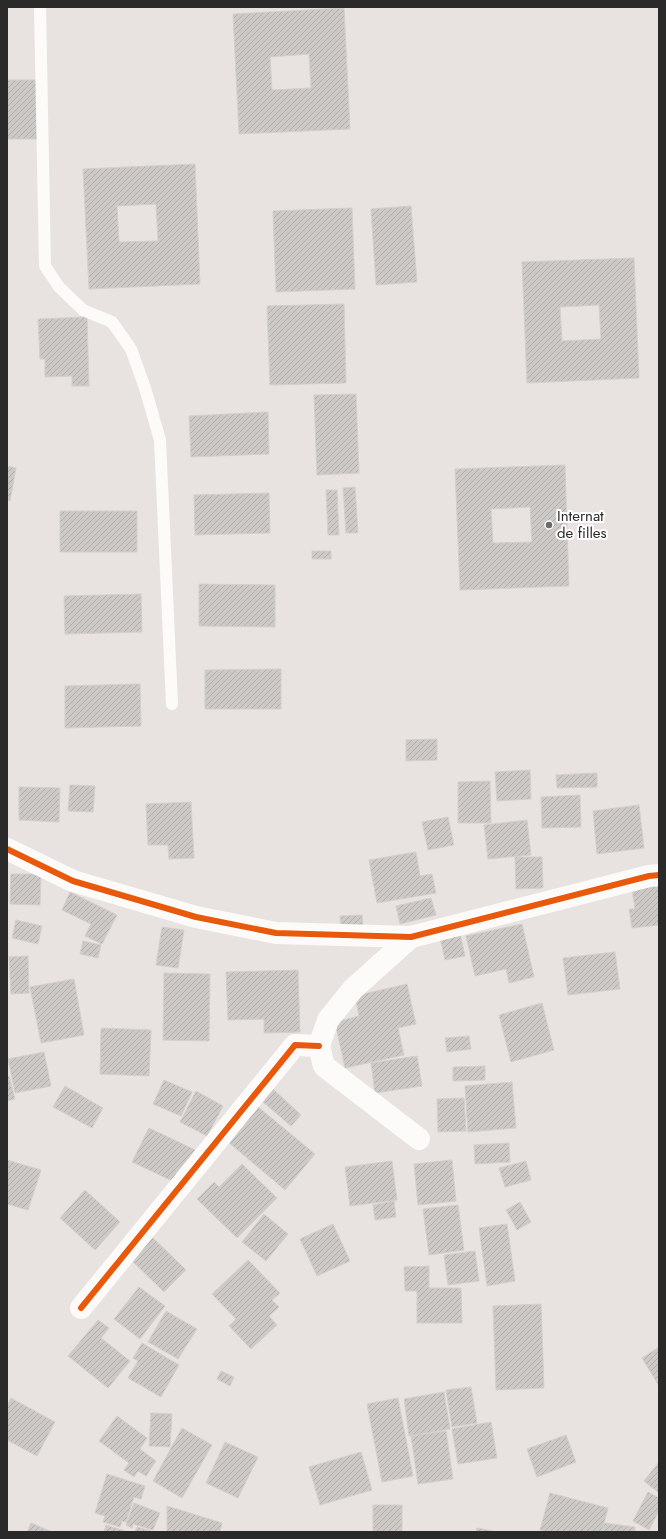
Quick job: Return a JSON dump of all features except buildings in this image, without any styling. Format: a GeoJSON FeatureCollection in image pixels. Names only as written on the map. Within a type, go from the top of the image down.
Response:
{"type":"FeatureCollection","features":[{"type":"Feature","properties":{"kind":"street"},"geometry":{"type":"LineString","coordinates":[[7,849],[73,881],[196,917],[276,933],[411,937],[649,876],[659,875]]}},
{"type":"Feature","properties":{"kind":"street"},"geometry":{"type":"LineString","coordinates":[[81,1308],[295,1045],[384,956],[411,937]]}},
{"type":"Feature","properties":{"kind":"street"},"geometry":{"type":"LineString","coordinates":[[411,937],[353,989],[328,1020],[319,1046],[324,1066],[419,1139]]}},
{"type":"Feature","properties":{"kind":"street"},"geometry":{"type":"LineString","coordinates":[[295,1045],[319,1046]]}},
{"type":"Feature","properties":{"kind":"lane"},"geometry":{"type":"LineString","coordinates":[[40,7],[44,266],[59,287],[83,310],[112,322],[131,349],[145,388],[160,440],[172,704]]}},
{"type":"Feature","properties":{"kind":"cycle path"},"geometry":{"type":"LineString","coordinates":[[7,849],[73,881],[196,917],[276,933],[411,937],[649,876],[659,875]]}},
{"type":"Feature","properties":{"kind":"cycle path"},"geometry":{"type":"LineString","coordinates":[[81,1308],[295,1045],[319,1046]]}},
{"type":"Feature","properties":{"kind":"place","name":"Internat de filles"},"geometry":{"type":"Point","coordinates":[549,525]}}]}
